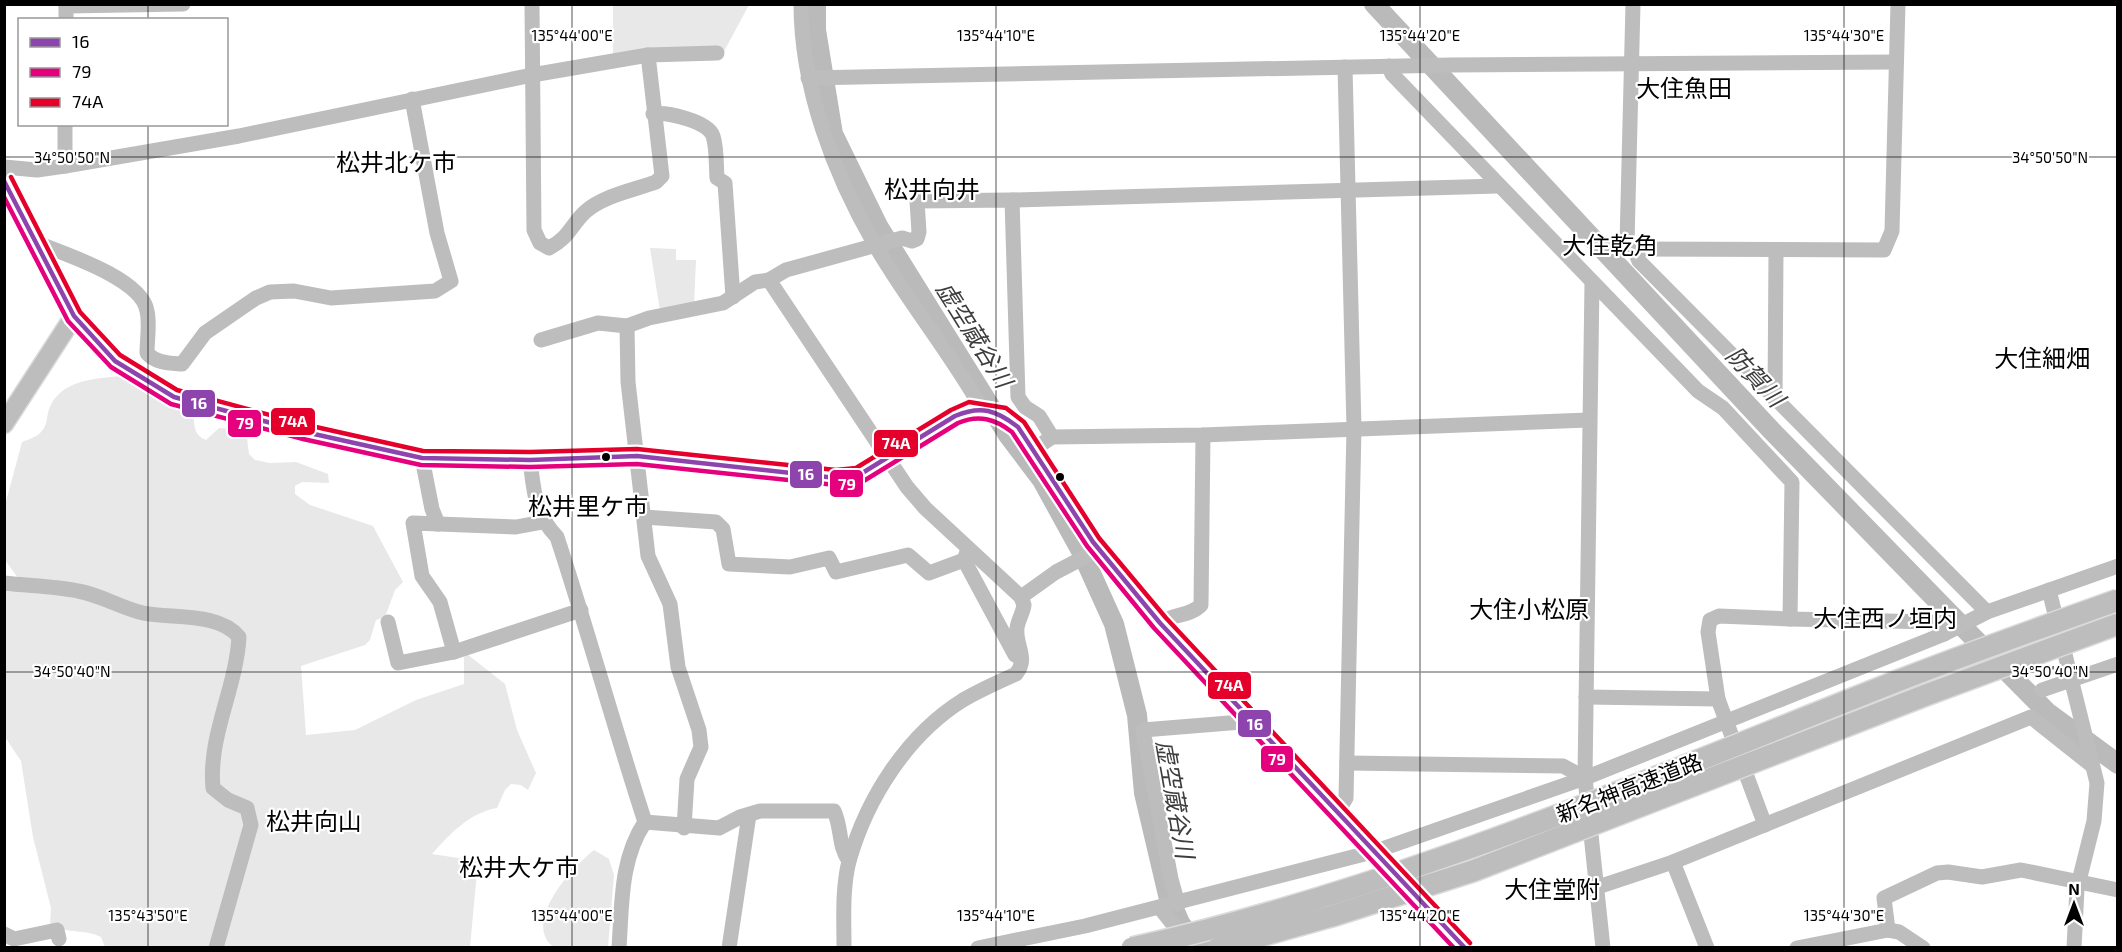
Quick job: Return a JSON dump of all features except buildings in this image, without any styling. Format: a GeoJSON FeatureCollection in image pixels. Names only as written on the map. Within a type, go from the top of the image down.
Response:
{"type":"FeatureCollection","features":[{"type":"Feature","properties":{"kind":"highway","name":"新名神高速道路"},"geometry":{"type":"LineString","coordinates":[[1132,948],[1308,901],[1449,856],[1902,679],[2118,600]]}},
{"type":"Feature","properties":{"kind":"highway","name":"新名神高速道路"},"geometry":{"type":"LineString","coordinates":[[1218,948],[1332,916],[1473,871],[1926,695],[2118,624]]}},
{"type":"Feature","properties":{"kind":"main road"},"geometry":{"type":"LineString","coordinates":[[4,180],[74,316],[4,424]]}},
{"type":"Feature","properties":{"kind":"street"},"geometry":{"type":"LineString","coordinates":[[66,10],[183,4]]}},
{"type":"Feature","properties":{"kind":"street"},"geometry":{"type":"LineString","coordinates":[[532,4],[534,230],[540,243],[549,248],[562,242],[585,212],[603,201],[656,182],[662,177],[648,55]]}},
{"type":"Feature","properties":{"kind":"street"},"geometry":{"type":"LineString","coordinates":[[801,4],[801,33],[808,78],[842,177],[875,245],[963,376],[990,411],[1018,427],[1100,549],[1160,623],[1339,810],[1465,948]]}},
{"type":"Feature","properties":{"kind":"street"},"geometry":{"type":"LineString","coordinates":[[1634,4],[1627,246],[1775,400],[1987,612]]}},
{"type":"Feature","properties":{"kind":"street"},"geometry":{"type":"LineString","coordinates":[[1627,246],[1776,251],[1884,250],[1892,231],[1898,4]]}},
{"type":"Feature","properties":{"kind":"street"},"geometry":{"type":"LineString","coordinates":[[4,167],[37,170],[239,136],[532,75],[648,55],[717,53]]}},
{"type":"Feature","properties":{"kind":"street"},"geometry":{"type":"LineString","coordinates":[[808,78],[1444,65],[1896,62]]}},
{"type":"Feature","properties":{"kind":"street"},"geometry":{"type":"LineString","coordinates":[[1389,66],[1392,74],[1498,186],[1698,391],[1723,408],[1792,482],[1790,619]]}},
{"type":"Feature","properties":{"kind":"street"},"geometry":{"type":"LineString","coordinates":[[1339,810],[1346,798],[1354,428],[1345,67]]}},
{"type":"Feature","properties":{"kind":"street"},"geometry":{"type":"LineString","coordinates":[[37,243],[117,277],[132,287],[148,310],[147,353],[151,358],[165,362],[182,364],[205,333],[256,298],[270,292],[294,291],[331,298],[435,291],[451,281],[437,232],[412,99]]}},
{"type":"Feature","properties":{"kind":"street"},"geometry":{"type":"LineString","coordinates":[[653,114],[679,116],[709,129],[713,136],[717,178],[725,183],[732,297]]}},
{"type":"Feature","properties":{"kind":"street"},"geometry":{"type":"LineString","coordinates":[[64,166],[65,126]]}},
{"type":"Feature","properties":{"kind":"street"},"geometry":{"type":"LineString","coordinates":[[541,340],[598,323],[627,326],[649,318],[723,303],[755,282],[769,280],[786,270],[902,238],[912,241],[917,239],[919,232],[916,201],[1498,186]]}},
{"type":"Feature","properties":{"kind":"street"},"geometry":{"type":"LineString","coordinates":[[1012,200],[1018,397],[1025,407],[1039,416],[1052,436]]}},
{"type":"Feature","properties":{"kind":"street"},"geometry":{"type":"LineString","coordinates":[[1775,400],[1776,251]]}},
{"type":"Feature","properties":{"kind":"street"},"geometry":{"type":"LineString","coordinates":[[769,280],[888,459],[925,508],[966,555],[1021,597],[1024,605],[1017,627],[1022,654],[1020,669],[1016,674],[955,706],[938,718],[908,748],[886,780],[866,816],[849,861],[843,915],[844,948]]}},
{"type":"Feature","properties":{"kind":"street"},"geometry":{"type":"LineString","coordinates":[[1592,282],[1588,420],[1585,778],[1603,948]]}},
{"type":"Feature","properties":{"kind":"street"},"geometry":{"type":"LineString","coordinates":[[74,316],[115,361],[174,397],[305,432],[422,458],[530,459],[637,456],[836,478],[859,475],[955,416],[972,409],[990,411]]}},
{"type":"Feature","properties":{"kind":"street"},"geometry":{"type":"LineString","coordinates":[[627,326],[628,382],[648,556],[670,604],[678,667],[699,730],[701,747],[687,779],[684,828]]}},
{"type":"Feature","properties":{"kind":"street"},"geometry":{"type":"LineString","coordinates":[[1033,450],[1052,436],[1203,435],[1354,428],[1474,427],[1588,420]]}},
{"type":"Feature","properties":{"kind":"street"},"geometry":{"type":"LineString","coordinates":[[1160,623],[1170,616],[1196,610],[1201,605],[1203,435]]}},
{"type":"Feature","properties":{"kind":"street"},"geometry":{"type":"LineString","coordinates":[[422,458],[432,509],[438,525]]}},
{"type":"Feature","properties":{"kind":"street"},"geometry":{"type":"LineString","coordinates":[[530,459],[534,492],[543,522],[557,537],[596,655],[614,726],[645,822],[628,856],[619,948]]}},
{"type":"Feature","properties":{"kind":"street"},"geometry":{"type":"LineString","coordinates":[[644,517],[716,522],[723,529],[729,564],[790,567],[828,558],[836,572],[908,555],[929,573],[966,555]]}},
{"type":"Feature","properties":{"kind":"street"},"geometry":{"type":"LineString","coordinates":[[454,652],[440,602],[422,576],[413,523],[516,527],[543,522]]}},
{"type":"Feature","properties":{"kind":"street"},"geometry":{"type":"LineString","coordinates":[[1021,597],[1056,572],[1100,549]]}},
{"type":"Feature","properties":{"kind":"street"},"geometry":{"type":"LineString","coordinates":[[966,555],[1010,642],[1020,669]]}},
{"type":"Feature","properties":{"kind":"street"},"geometry":{"type":"LineString","coordinates":[[986,947],[1178,904],[1376,851],[1585,778],[1944,634],[1987,612],[2118,566]]}},
{"type":"Feature","properties":{"kind":"street"},"geometry":{"type":"LineString","coordinates":[[4,583],[77,590],[114,601],[140,612],[197,619],[224,626],[239,637],[238,653],[215,740],[211,768],[213,788],[228,801],[247,808],[250,825],[216,948]]}},
{"type":"Feature","properties":{"kind":"street"},"geometry":{"type":"LineString","coordinates":[[2049,590],[2097,783],[2094,821],[2079,883],[2074,948]]}},
{"type":"Feature","properties":{"kind":"street"},"geometry":{"type":"LineString","coordinates":[[388,622],[398,663],[454,652],[581,610]]}},
{"type":"Feature","properties":{"kind":"street"},"geometry":{"type":"LineString","coordinates":[[1765,825],[1718,699],[1708,632],[1710,620],[1719,616],[1935,622],[1944,634]]}},
{"type":"Feature","properties":{"kind":"street"},"geometry":{"type":"LineString","coordinates":[[2042,690],[2118,664]]}},
{"type":"Feature","properties":{"kind":"street"},"geometry":{"type":"LineString","coordinates":[[1586,697],[1718,699]]}},
{"type":"Feature","properties":{"kind":"street"},"geometry":{"type":"LineString","coordinates":[[1598,888],[1673,862],[2031,717],[2090,762]]}},
{"type":"Feature","properties":{"kind":"street"},"geometry":{"type":"LineString","coordinates":[[1178,904],[1170,879],[1143,730],[1254,721]]}},
{"type":"Feature","properties":{"kind":"street"},"geometry":{"type":"LineString","coordinates":[[1347,763],[1563,766],[1585,778]]}},
{"type":"Feature","properties":{"kind":"street"},"geometry":{"type":"LineString","coordinates":[[645,822],[684,828],[719,828],[760,811],[834,811],[840,824],[842,851],[849,861]]}},
{"type":"Feature","properties":{"kind":"street"},"geometry":{"type":"LineString","coordinates":[[729,948],[749,814]]}},
{"type":"Feature","properties":{"kind":"street"},"geometry":{"type":"LineString","coordinates":[[1673,862],[1707,948]]}},
{"type":"Feature","properties":{"kind":"street"},"geometry":{"type":"LineString","coordinates":[[1888,930],[1884,898],[1937,873],[1948,872],[1982,877],[2021,870],[2118,890]]}},
{"type":"Feature","properties":{"kind":"street"},"geometry":{"type":"LineString","coordinates":[[1160,908],[1192,948]]}},
{"type":"Feature","properties":{"kind":"street"},"geometry":{"type":"LineString","coordinates":[[4,934],[15,939],[57,930],[59,939]]}},
{"type":"Feature","properties":{"kind":"street"},"geometry":{"type":"LineString","coordinates":[[1797,948],[1888,930],[1899,932],[1923,948]]}},
{"type":"Feature","properties":{"kind":"shaded area"},"geometry":{"type":"Polygon","coordinates":[[[613,5],[749,5],[722,55],[613,59],[613,5]]]}},
{"type":"Feature","properties":{"kind":"shaded area"},"geometry":{"type":"Polygon","coordinates":[[[650,248],[676,249],[676,260],[696,260],[694,306],[660,311],[650,248]]]}},
{"type":"Feature","properties":{"kind":"shaded area"},"geometry":{"type":"Polygon","coordinates":[[[122,376],[194,412],[196,432],[206,440],[219,428],[246,430],[249,454],[255,460],[270,463],[296,462],[328,474],[329,483],[302,482],[295,486],[295,494],[310,505],[373,526],[403,582],[395,590],[385,617],[376,620],[370,640],[365,645],[301,666],[306,735],[355,730],[416,700],[464,684],[464,657],[467,654],[505,684],[517,730],[536,773],[528,790],[521,785],[511,784],[505,790],[497,808],[469,819],[432,854],[478,861],[470,947],[105,947],[101,937],[50,925],[51,908],[33,837],[21,761],[5,737],[5,590],[18,578],[5,560],[4,509],[22,442],[34,437],[45,427],[49,409],[59,394],[80,382],[122,376]]]}},
{"type":"Feature","properties":{"kind":"shaded area"},"geometry":{"type":"Polygon","coordinates":[[[594,850],[609,859],[614,875],[608,947],[553,947],[545,936],[543,925],[551,901],[558,888],[576,866],[594,850]]]}},
{"type":"Feature","properties":{"kind":"waterway","name":"虚空蔵谷川"},"geometry":{"type":"LineString","coordinates":[[816,4],[816,30],[833,134],[878,226],[1008,435],[1042,480],[1081,551],[1114,624],[1137,715],[1144,793],[1168,895],[1180,923],[1193,940],[1208,948]]}},
{"type":"Feature","properties":{"kind":"waterway","name":"防賀川"},"geometry":{"type":"LineString","coordinates":[[1374,4],[1771,430],[1957,621],[2047,712],[2118,764]]}},
{"type":"Feature","properties":{"kind":"transit line","name":"74A"},"geometry":{"type":"LineString","coordinates":[[11,177],[80,312],[120,355],[177,390],[307,425],[423,451],[530,452],[637,449],[836,470],[856,468],[951,410],[969,402],[1006,408],[1024,422],[1099,538],[1166,618],[1470,943]]}},
{"type":"Feature","properties":{"kind":"transit line","name":"16"},"geometry":{"type":"LineString","coordinates":[[4,181],[74,316],[115,361],[174,397],[305,432],[422,458],[530,460],[637,456],[836,478],[859,475],[955,416],[981,410],[1003,417],[1018,427],[1093,542],[1160,623],[1465,948]]}},
{"type":"Feature","properties":{"kind":"transit line","name":"79"},"geometry":{"type":"LineString","coordinates":[[4,197],[68,321],[111,367],[171,404],[303,439],[421,465],[530,467],[637,464],[836,485],[862,482],[966,420],[980,418],[999,424],[1012,432],[1087,546],[1154,628],[1454,948]]}},
{"type":"Feature","properties":{"kind":"district","name":"大住魚田"},"geometry":{"type":"Point","coordinates":[1684,87]}},
{"type":"Feature","properties":{"kind":"district","name":"松井北ケ市"},"geometry":{"type":"Point","coordinates":[396,161]}},
{"type":"Feature","properties":{"kind":"district","name":"松井向井"},"geometry":{"type":"Point","coordinates":[932,188]}},
{"type":"Feature","properties":{"kind":"district","name":"大住乾角"},"geometry":{"type":"Point","coordinates":[1610,244]}},
{"type":"Feature","properties":{"kind":"district","name":"大住細畑"},"geometry":{"type":"Point","coordinates":[2042,357]}},
{"type":"Feature","properties":{"kind":"district","name":"松井里ケ市"},"geometry":{"type":"Point","coordinates":[588,505]}},
{"type":"Feature","properties":{"kind":"district","name":"大住小松原"},"geometry":{"type":"Point","coordinates":[1529,608]}},
{"type":"Feature","properties":{"kind":"district","name":"大住西ノ垣内"},"geometry":{"type":"Point","coordinates":[1885,617]}},
{"type":"Feature","properties":{"kind":"district","name":"松井向山"},"geometry":{"type":"Point","coordinates":[314,820]}},
{"type":"Feature","properties":{"kind":"district","name":"松井大ケ市"},"geometry":{"type":"Point","coordinates":[519,866]}},
{"type":"Feature","properties":{"kind":"district","name":"大住堂附"},"geometry":{"type":"Point","coordinates":[1552,888]}}]}
